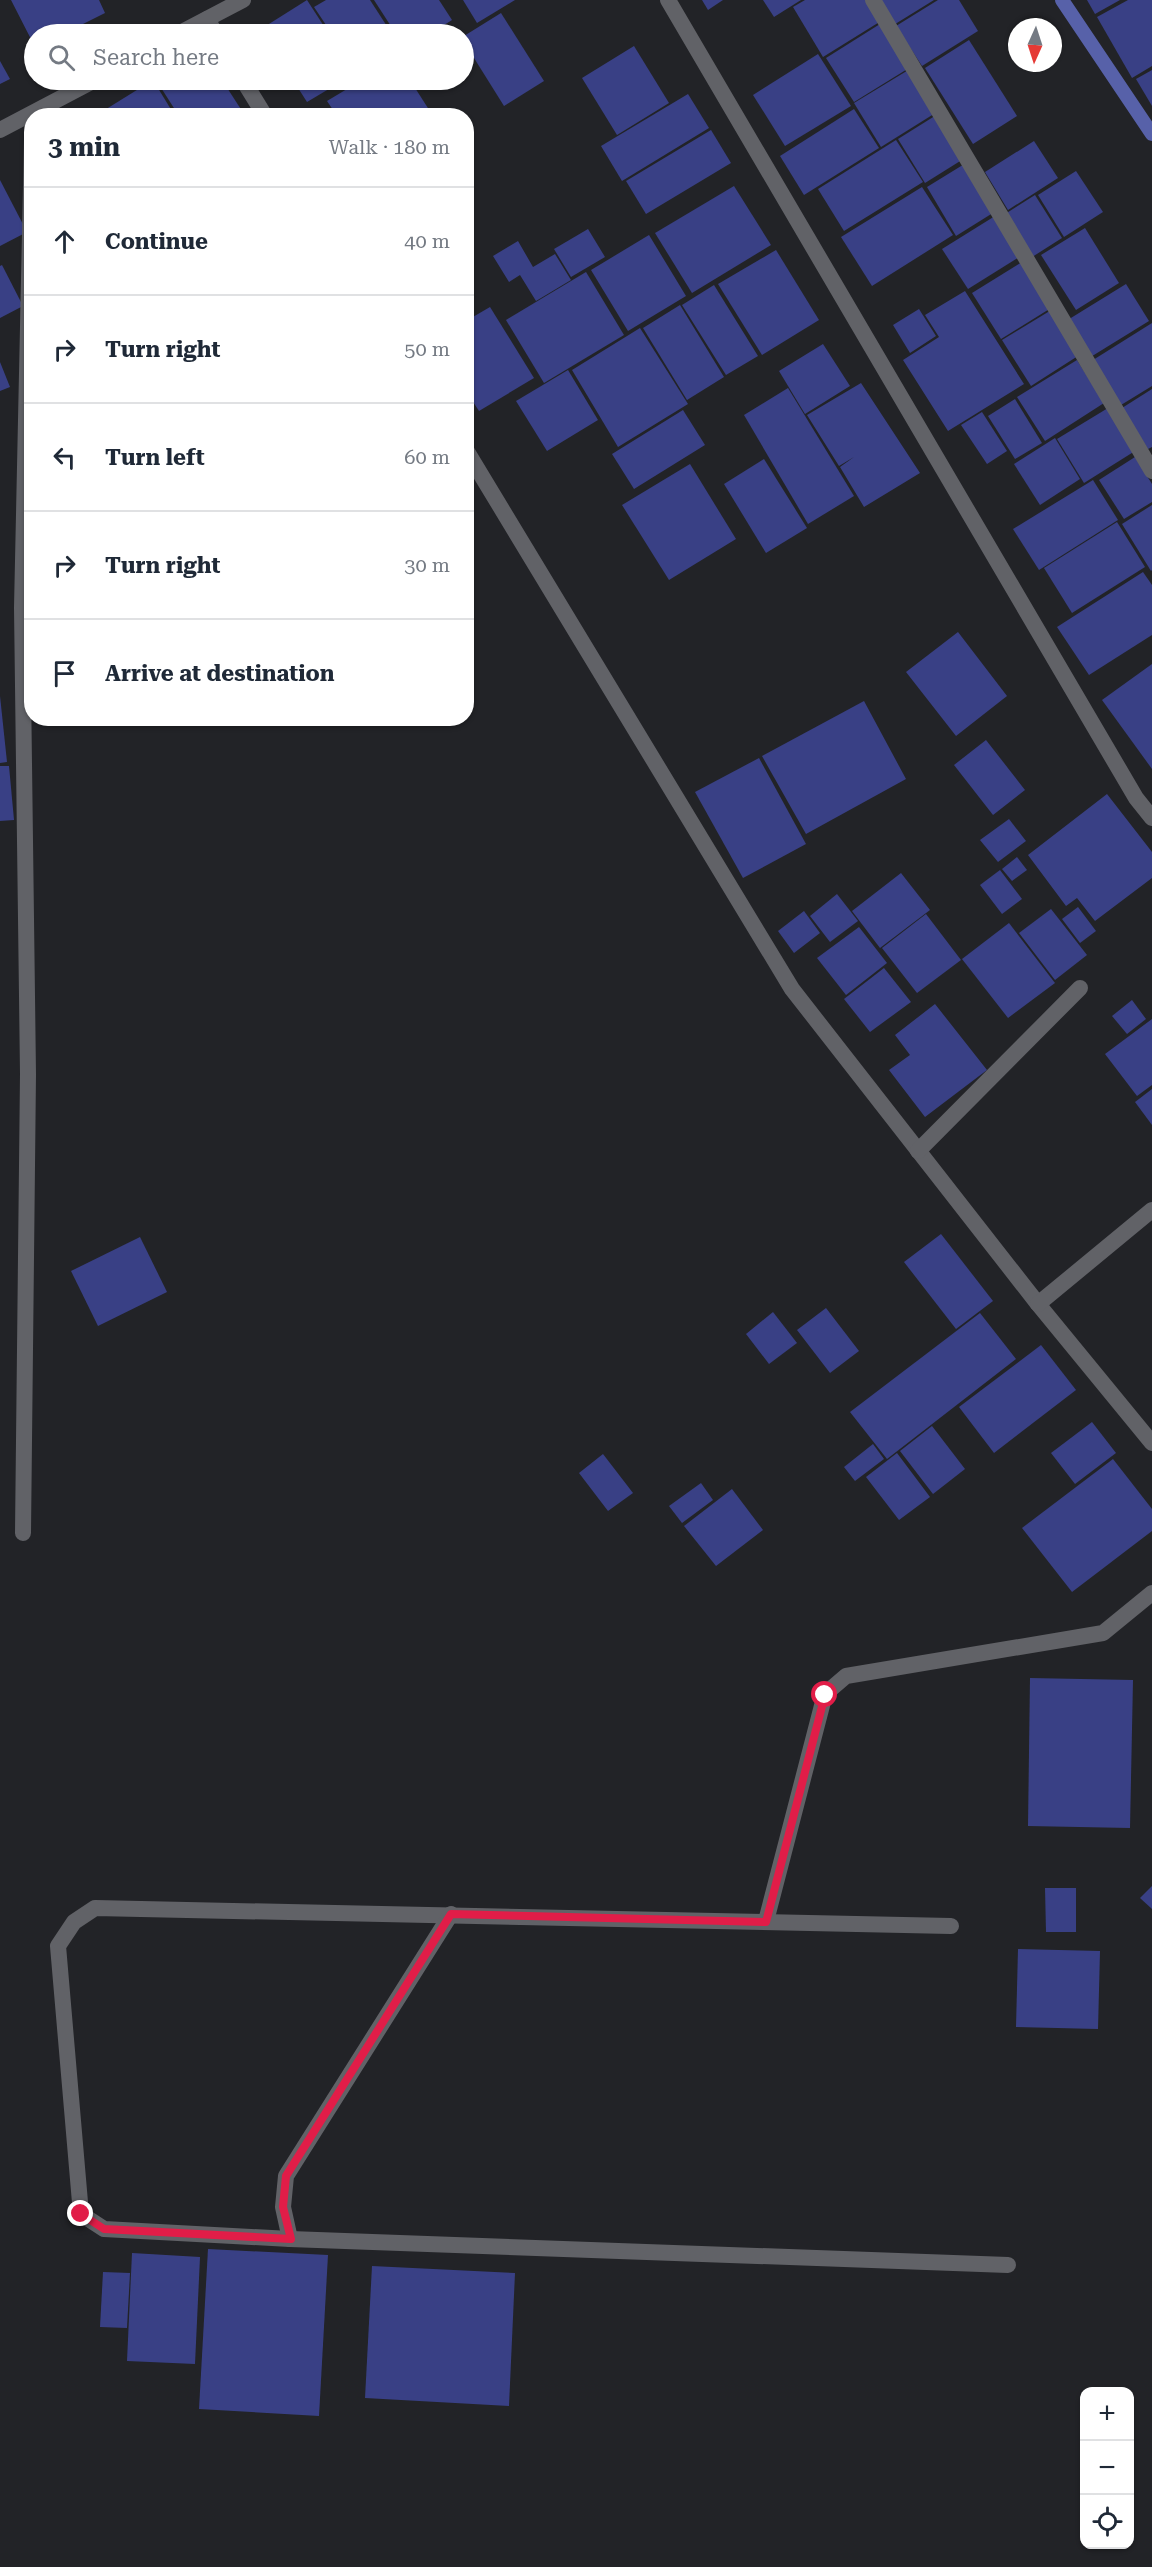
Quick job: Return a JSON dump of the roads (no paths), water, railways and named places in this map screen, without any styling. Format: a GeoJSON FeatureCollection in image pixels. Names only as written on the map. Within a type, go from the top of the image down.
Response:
{"type":"FeatureCollection","features":[{"type":"Feature","properties":{"kind":"street"},"geometry":{"type":"LineString","coordinates":[[197,24],[243,0]]}},
{"type":"Feature","properties":{"kind":"street"},"geometry":{"type":"LineString","coordinates":[[668,0],[1136,798],[1152,818]]}},
{"type":"Feature","properties":{"kind":"street"},"geometry":{"type":"LineString","coordinates":[[873,0],[1152,471]]}},
{"type":"Feature","properties":{"kind":"street"},"geometry":{"type":"LineString","coordinates":[[207,19],[210,24]]}},
{"type":"Feature","properties":{"kind":"street"},"geometry":{"type":"LineString","coordinates":[[45,108],[77,90]]}},
{"type":"Feature","properties":{"kind":"street"},"geometry":{"type":"LineString","coordinates":[[249,90],[260,108]]}},
{"type":"Feature","properties":{"kind":"street"},"geometry":{"type":"LineString","coordinates":[[0,130],[24,119]]}},
{"type":"Feature","properties":{"kind":"street"},"geometry":{"type":"LineString","coordinates":[[474,463],[792,989],[1038,1304],[1152,1443]]}},
{"type":"Feature","properties":{"kind":"street"},"geometry":{"type":"LineString","coordinates":[[23,1533],[28,1074],[22,608],[24,514]]}},
{"type":"Feature","properties":{"kind":"street"},"geometry":{"type":"LineString","coordinates":[[918,1151],[1080,988]]}},
{"type":"Feature","properties":{"kind":"street"},"geometry":{"type":"LineString","coordinates":[[1038,1304],[1152,1210]]}},
{"type":"Feature","properties":{"kind":"street"},"geometry":{"type":"LineString","coordinates":[[766,1922],[825,1695],[846,1676],[1103,1633],[1152,1593]]}},
{"type":"Feature","properties":{"kind":"street"},"geometry":{"type":"LineString","coordinates":[[951,1926],[95,1908],[74,1922],[58,1946],[81,2214],[104,2229],[291,2239],[1008,2265]]}},
{"type":"Feature","properties":{"kind":"street"},"geometry":{"type":"LineString","coordinates":[[291,2239],[283,2207],[286,2176],[451,1914]]}},
{"type":"Feature","properties":{"kind":"waterway"},"geometry":{"type":"LineString","coordinates":[[1062,0],[1152,134]]}}]}
